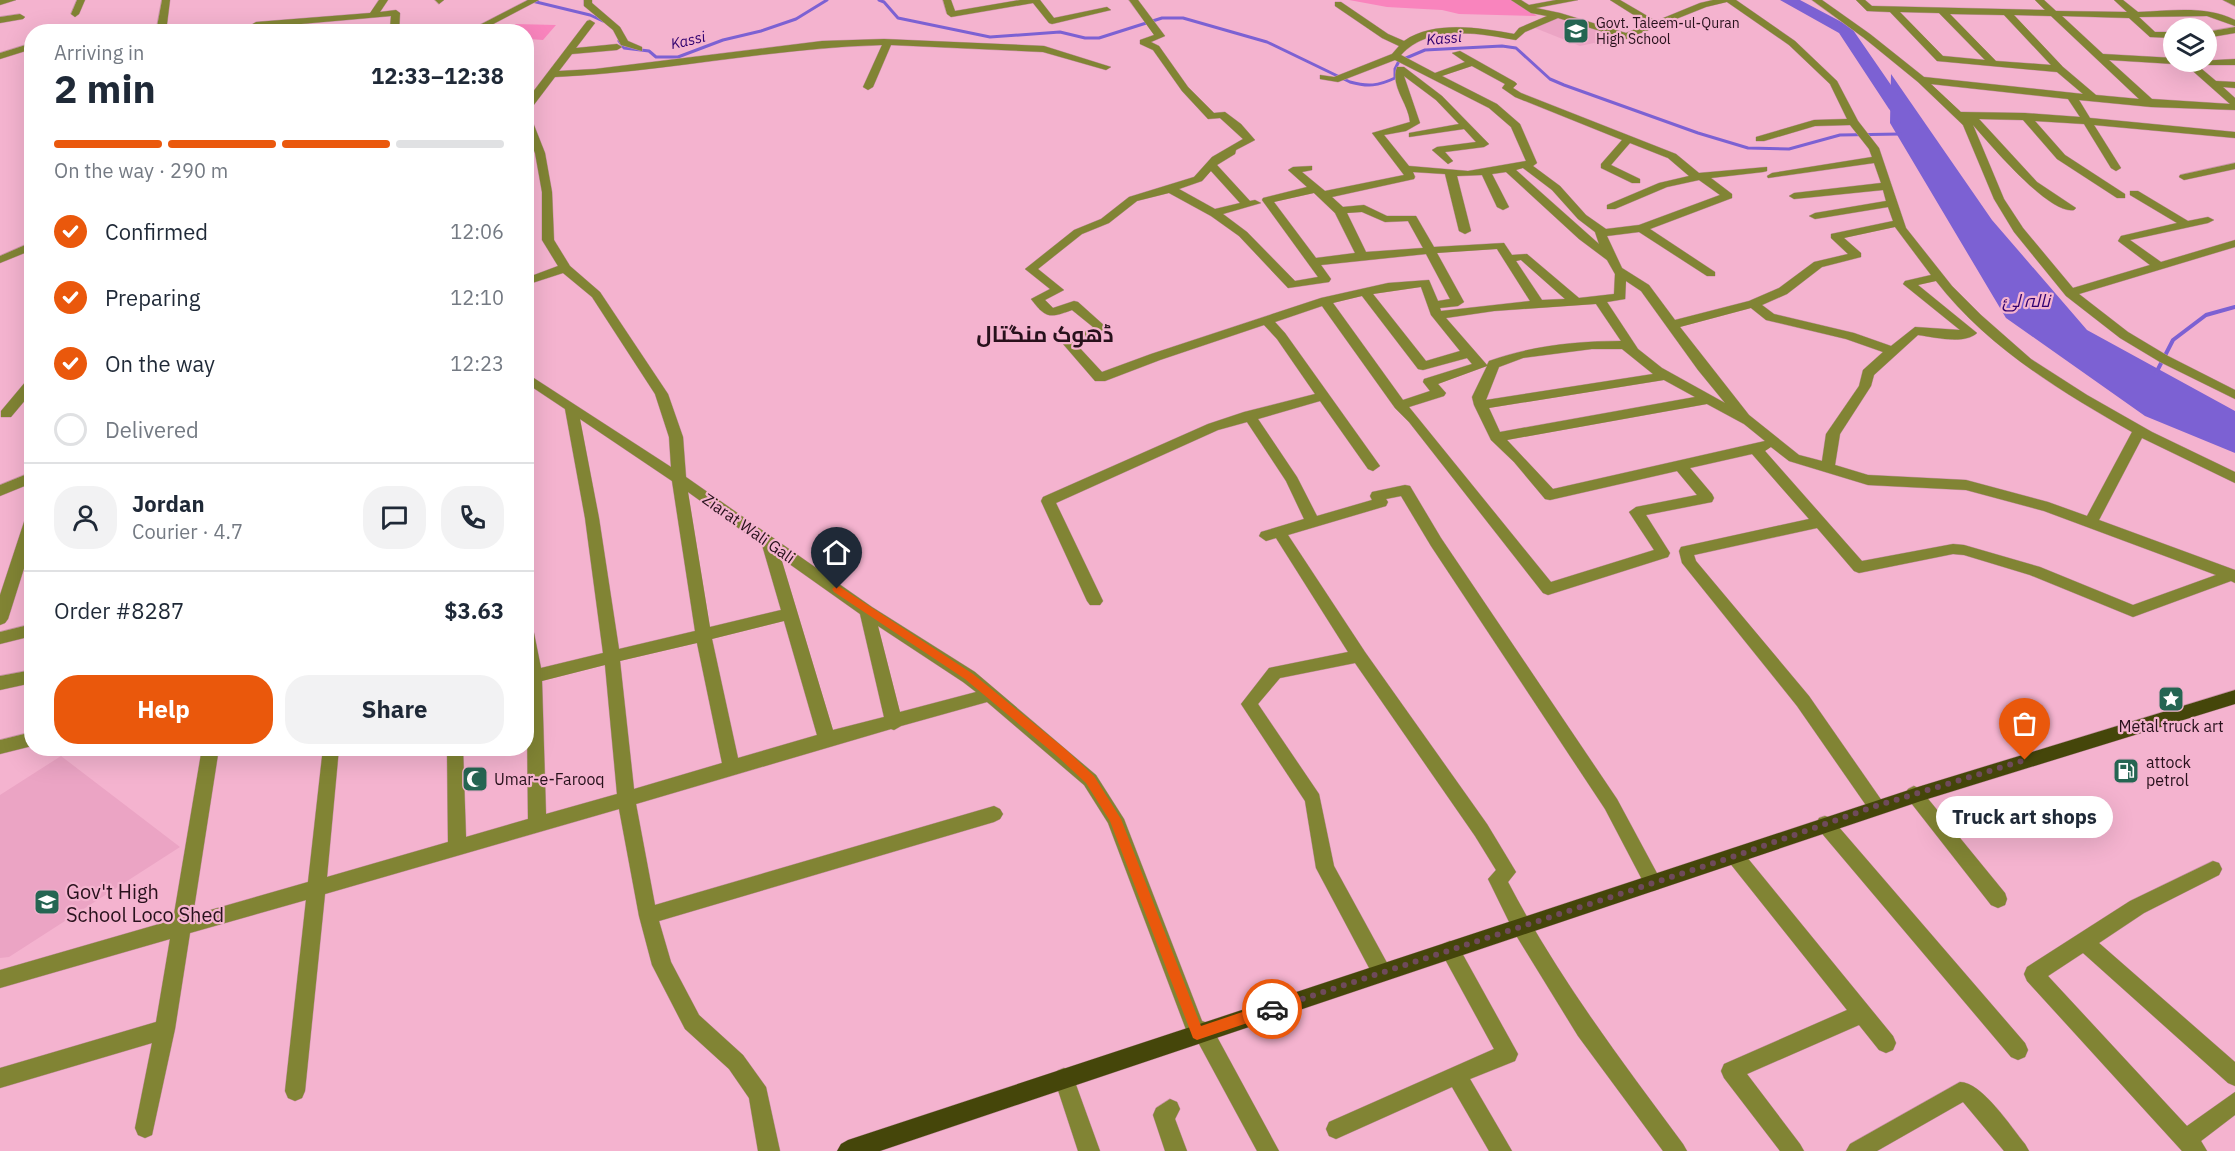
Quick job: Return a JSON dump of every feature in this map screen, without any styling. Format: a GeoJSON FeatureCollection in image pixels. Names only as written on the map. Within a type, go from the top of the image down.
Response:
{"type":"FeatureCollection","features":[{"type":"Feature","properties":{"kind":"main road"},"geometry":{"type":"LineString","coordinates":[[850,1151],[1200,1032],[1735,856],[1876,806],[2235,697]]}},
{"type":"Feature","properties":{"kind":"street"},"geometry":{"type":"LineString","coordinates":[[0,2],[12,0]]}},
{"type":"Feature","properties":{"kind":"street"},"geometry":{"type":"LineString","coordinates":[[75,14],[81,0]]}},
{"type":"Feature","properties":{"kind":"street"},"geometry":{"type":"LineString","coordinates":[[162,24],[166,0]]}},
{"type":"Feature","properties":{"kind":"street"},"geometry":{"type":"LineString","coordinates":[[374,15],[384,0]]}},
{"type":"Feature","properties":{"kind":"street"},"geometry":{"type":"LineString","coordinates":[[485,24],[535,0]]}},
{"type":"Feature","properties":{"kind":"street"},"geometry":{"type":"LineString","coordinates":[[588,0],[587,4],[617,28],[624,43],[639,49]]}},
{"type":"Feature","properties":{"kind":"street"},"geometry":{"type":"LineString","coordinates":[[947,0],[951,14],[1035,0],[1052,21],[1110,13],[1098,0]]}},
{"type":"Feature","properties":{"kind":"street"},"geometry":{"type":"LineString","coordinates":[[1133,0],[1160,36],[1143,42],[1156,48],[1185,89],[1212,117],[1221,114],[1250,140],[1230,149],[1231,152],[1216,159],[1198,179],[1134,199],[1105,221],[1078,232],[1030,269],[1058,290],[1036,299],[1051,313],[1074,305],[1101,328],[1069,344],[1100,378],[1144,360],[1268,322],[1325,301],[1425,283],[1435,309],[1481,365],[1429,382],[1438,393],[1400,405]]}},
{"type":"Feature","properties":{"kind":"street"},"geometry":{"type":"LineString","coordinates":[[1515,0],[1534,11],[1557,15],[1626,36],[1703,5],[1725,0]]}},
{"type":"Feature","properties":{"kind":"street"},"geometry":{"type":"LineString","coordinates":[[1527,7],[1574,0]]}},
{"type":"Feature","properties":{"kind":"street"},"geometry":{"type":"LineString","coordinates":[[1614,0],[1655,24]]}},
{"type":"Feature","properties":{"kind":"street"},"geometry":{"type":"LineString","coordinates":[[1730,0],[1792,43],[1826,74],[1845,101],[1856,126],[1869,145],[1874,148],[1899,223],[1920,256],[1977,318],[2027,362],[2082,398],[2139,431],[2235,478]]}},
{"type":"Feature","properties":{"kind":"street"},"geometry":{"type":"LineString","coordinates":[[1816,0],[1867,36],[1964,115],[2033,184],[2070,208]]}},
{"type":"Feature","properties":{"kind":"street"},"geometry":{"type":"LineString","coordinates":[[1860,0],[1870,9],[2133,14],[2174,10],[2218,15],[2235,22]]}},
{"type":"Feature","properties":{"kind":"street"},"geometry":{"type":"LineString","coordinates":[[2040,0],[2151,104]]}},
{"type":"Feature","properties":{"kind":"street"},"geometry":{"type":"LineString","coordinates":[[2118,0],[2153,34],[2163,39]]}},
{"type":"Feature","properties":{"kind":"street"},"geometry":{"type":"LineString","coordinates":[[2227,0],[2235,3]]}},
{"type":"Feature","properties":{"kind":"street"},"geometry":{"type":"LineString","coordinates":[[1338,4],[1385,36],[1406,45]]}},
{"type":"Feature","properties":{"kind":"street"},"geometry":{"type":"LineString","coordinates":[[1892,9],[1940,59],[2060,69]]}},
{"type":"Feature","properties":{"kind":"street"},"geometry":{"type":"LineString","coordinates":[[1941,10],[1994,64]]}},
{"type":"Feature","properties":{"kind":"street"},"geometry":{"type":"LineString","coordinates":[[2005,11],[2060,69],[2093,98]]}},
{"type":"Feature","properties":{"kind":"street"},"geometry":{"type":"LineString","coordinates":[[268,24],[396,13],[395,24]]}},
{"type":"Feature","properties":{"kind":"street"},"geometry":{"type":"LineString","coordinates":[[1323,77],[1335,80],[1346,77],[1395,56],[1413,39],[1445,32],[1492,32],[1516,37],[1522,30],[1557,15]]}},
{"type":"Feature","properties":{"kind":"street"},"geometry":{"type":"LineString","coordinates":[[0,20],[20,17]]}},
{"type":"Feature","properties":{"kind":"street"},"geometry":{"type":"LineString","coordinates":[[534,98],[590,23]]}},
{"type":"Feature","properties":{"kind":"street"},"geometry":{"type":"LineString","coordinates":[[2217,33],[2235,30]]}},
{"type":"Feature","properties":{"kind":"street"},"geometry":{"type":"LineString","coordinates":[[552,75],[606,71],[822,44],[888,42],[1044,49],[1106,67]]}},
{"type":"Feature","properties":{"kind":"street"},"geometry":{"type":"LineString","coordinates":[[868,87],[888,42]]}},
{"type":"Feature","properties":{"kind":"street"},"geometry":{"type":"LineString","coordinates":[[569,51],[617,47]]}},
{"type":"Feature","properties":{"kind":"street"},"geometry":{"type":"LineString","coordinates":[[0,56],[24,48]]}},
{"type":"Feature","properties":{"kind":"street"},"geometry":{"type":"LineString","coordinates":[[1457,53],[1512,84],[1507,88],[1518,95],[1672,156],[1728,196],[1641,228],[1600,233],[1617,270],[1645,288],[1703,367],[1749,421],[1794,458],[1868,480],[1966,486],[2049,507],[2233,576]]}},
{"type":"Feature","properties":{"kind":"street"},"geometry":{"type":"LineString","coordinates":[[1395,56],[1484,144],[1437,150],[1449,166],[1465,231]]}},
{"type":"Feature","properties":{"kind":"street"},"geometry":{"type":"LineString","coordinates":[[2101,57],[2163,60]]}},
{"type":"Feature","properties":{"kind":"street"},"geometry":{"type":"LineString","coordinates":[[2217,62],[2235,62]]}},
{"type":"Feature","properties":{"kind":"street"},"geometry":{"type":"LineString","coordinates":[[1434,76],[1473,63]]}},
{"type":"Feature","properties":{"kind":"street"},"geometry":{"type":"LineString","coordinates":[[1404,66],[1434,76],[1492,106],[1516,126],[1532,164],[1468,174],[1449,166],[1406,169]]}},
{"type":"Feature","properties":{"kind":"street"},"geometry":{"type":"LineString","coordinates":[[1214,213],[1267,200],[1319,192],[1351,191],[1410,177],[1377,133],[1402,129],[1415,123],[1415,111],[1398,82],[1404,66]]}},
{"type":"Feature","properties":{"kind":"street"},"geometry":{"type":"LineString","coordinates":[[2200,72],[2235,105]]}},
{"type":"Feature","properties":{"kind":"street"},"geometry":{"type":"LineString","coordinates":[[1921,80],[2151,104],[2235,105]]}},
{"type":"Feature","properties":{"kind":"street"},"geometry":{"type":"LineString","coordinates":[[2214,84],[2235,84]]}},
{"type":"Feature","properties":{"kind":"street"},"geometry":{"type":"LineString","coordinates":[[2072,97],[2116,168]]}},
{"type":"Feature","properties":{"kind":"street"},"geometry":{"type":"LineString","coordinates":[[1964,115],[2025,116],[2235,135]]}},
{"type":"Feature","properties":{"kind":"street"},"geometry":{"type":"LineString","coordinates":[[1964,115],[1999,200],[2018,230],[2070,293],[2124,335],[2164,359],[2235,395]]}},
{"type":"Feature","properties":{"kind":"street"},"geometry":{"type":"LineString","coordinates":[[2025,116],[2061,157],[2121,196]]}},
{"type":"Feature","properties":{"kind":"street"},"geometry":{"type":"LineString","coordinates":[[1760,139],[1815,123],[1856,126]]}},
{"type":"Feature","properties":{"kind":"street"},"geometry":{"type":"LineString","coordinates":[[1413,135],[1466,126]]}},
{"type":"Feature","properties":{"kind":"street"},"geometry":{"type":"LineString","coordinates":[[534,137],[540,153],[545,182],[548,240],[565,268],[596,296],[661,394],[676,437],[702,634],[732,768]]}},
{"type":"Feature","properties":{"kind":"street"},"geometry":{"type":"LineString","coordinates":[[1629,138],[1605,166],[1635,181]]}},
{"type":"Feature","properties":{"kind":"street"},"geometry":{"type":"LineString","coordinates":[[1611,207],[1663,185],[1699,176],[1768,173],[1877,159]]}},
{"type":"Feature","properties":{"kind":"street"},"geometry":{"type":"LineString","coordinates":[[1211,165],[1248,205]]}},
{"type":"Feature","properties":{"kind":"street"},"geometry":{"type":"LineString","coordinates":[[1525,165],[1556,188],[1582,217],[1604,233]]}},
{"type":"Feature","properties":{"kind":"street"},"geometry":{"type":"LineString","coordinates":[[2184,177],[2235,166]]}},
{"type":"Feature","properties":{"kind":"street"},"geometry":{"type":"LineString","coordinates":[[1308,168],[1293,170],[1340,211],[1362,256]]}},
{"type":"Feature","properties":{"kind":"street"},"geometry":{"type":"LineString","coordinates":[[1508,169],[1583,237],[1611,258]]}},
{"type":"Feature","properties":{"kind":"street"},"geometry":{"type":"LineString","coordinates":[[1485,171],[1503,207]]}},
{"type":"Feature","properties":{"kind":"street"},"geometry":{"type":"LineString","coordinates":[[1794,196],[1887,186]]}},
{"type":"Feature","properties":{"kind":"street"},"geometry":{"type":"LineString","coordinates":[[1170,189],[1214,213],[1243,234],[1292,285],[1325,279],[1267,200]]}},
{"type":"Feature","properties":{"kind":"street"},"geometry":{"type":"LineString","coordinates":[[2134,193],[2187,225]]}},
{"type":"Feature","properties":{"kind":"street"},"geometry":{"type":"LineString","coordinates":[[1815,216],[1893,203]]}},
{"type":"Feature","properties":{"kind":"street"},"geometry":{"type":"LineString","coordinates":[[1340,211],[1364,207],[1385,219],[1412,218],[1458,302],[1435,309]]}},
{"type":"Feature","properties":{"kind":"street"},"geometry":{"type":"LineString","coordinates":[[2160,266],[2127,244],[2124,241],[2125,238],[2208,220]]}},
{"type":"Feature","properties":{"kind":"street"},"geometry":{"type":"LineString","coordinates":[[1672,325],[1753,304],[1783,291],[1818,264],[1857,255],[1835,236],[1899,223]]}},
{"type":"Feature","properties":{"kind":"street"},"geometry":{"type":"LineString","coordinates":[[1641,228],[1710,274]]}},
{"type":"Feature","properties":{"kind":"street"},"geometry":{"type":"LineString","coordinates":[[2070,293],[2235,243]]}},
{"type":"Feature","properties":{"kind":"street"},"geometry":{"type":"LineString","coordinates":[[1313,262],[1500,245],[1538,304]]}},
{"type":"Feature","properties":{"kind":"street"},"geometry":{"type":"LineString","coordinates":[[0,260],[24,249]]}},
{"type":"Feature","properties":{"kind":"street"},"geometry":{"type":"LineString","coordinates":[[1509,259],[1523,256],[1575,301]]}},
{"type":"Feature","properties":{"kind":"street"},"geometry":{"type":"LineString","coordinates":[[534,279],[565,268]]}},
{"type":"Feature","properties":{"kind":"street"},"geometry":{"type":"LineString","coordinates":[[1435,309],[1600,300],[1622,296],[1619,290],[1621,273]]}},
{"type":"Feature","properties":{"kind":"street"},"geometry":{"type":"LineString","coordinates":[[1828,468],[1833,434],[1864,386],[1868,373],[1915,331],[1971,333],[1909,284],[1938,277]]}},
{"type":"Feature","properties":{"kind":"street"},"geometry":{"type":"LineString","coordinates":[[1365,292],[1423,366],[1469,353]]}},
{"type":"Feature","properties":{"kind":"street"},"geometry":{"type":"LineString","coordinates":[[1600,300],[1633,351]]}},
{"type":"Feature","properties":{"kind":"street"},"geometry":{"type":"LineString","coordinates":[[1325,301],[1400,405],[1421,428],[1548,589],[1663,553],[1636,513],[1707,498],[1680,465]]}},
{"type":"Feature","properties":{"kind":"street"},"geometry":{"type":"LineString","coordinates":[[1753,304],[1770,317],[1850,336],[1892,351]]}},
{"type":"Feature","properties":{"kind":"street"},"geometry":{"type":"LineString","coordinates":[[1268,322],[1281,336],[1373,466]]}},
{"type":"Feature","properties":{"kind":"street"},"geometry":{"type":"LineString","coordinates":[[1749,421],[1666,376],[1625,345],[1592,345],[1521,354],[1494,364],[1479,397],[1496,437],[1519,459],[1550,495],[1776,443]]}},
{"type":"Feature","properties":{"kind":"street"},"geometry":{"type":"LineString","coordinates":[[1481,405],[1666,376]]}},
{"type":"Feature","properties":{"kind":"street","name":"Ziarat Wali Gali"},"geometry":{"type":"LineString","coordinates":[[534,383],[680,478],[867,611],[969,676],[1061,752],[1090,780],[1115,819],[1200,1032],[1268,1151]]}},
{"type":"Feature","properties":{"kind":"street"},"geometry":{"type":"LineString","coordinates":[[6,414],[24,393]]}},
{"type":"Feature","properties":{"kind":"street"},"geometry":{"type":"LineString","coordinates":[[1095,601],[1048,501],[1213,427],[1249,415],[1324,396]]}},
{"type":"Feature","properties":{"kind":"street"},"geometry":{"type":"LineString","coordinates":[[1496,437],[1708,399]]}},
{"type":"Feature","properties":{"kind":"street"},"geometry":{"type":"LineString","coordinates":[[571,408],[592,518],[612,658],[626,799],[648,916],[662,965],[692,1022],[736,1062],[759,1094],[769,1151]]}},
{"type":"Feature","properties":{"kind":"street"},"geometry":{"type":"LineString","coordinates":[[1249,415],[1292,480],[1313,522]]}},
{"type":"Feature","properties":{"kind":"street"},"geometry":{"type":"LineString","coordinates":[[2091,521],[2139,431]]}},
{"type":"Feature","properties":{"kind":"street"},"geometry":{"type":"LineString","coordinates":[[1755,448],[1859,567],[1953,549],[1964,550],[2035,571],[2133,610],[2233,576]]}},
{"type":"Feature","properties":{"kind":"street"},"geometry":{"type":"LineString","coordinates":[[0,491],[24,480]]}},
{"type":"Feature","properties":{"kind":"street"},"geometry":{"type":"LineString","coordinates":[[1653,883],[1611,804],[1442,552],[1405,490],[1377,496],[1381,502],[1273,534],[1481,830],[1507,872],[1497,879],[1521,926],[1585,1029],[1676,1151]]}},
{"type":"Feature","properties":{"kind":"street"},"geometry":{"type":"LineString","coordinates":[[1820,522],[1686,551],[1689,563],[1803,701],[1876,806]]}},
{"type":"Feature","properties":{"kind":"street"},"geometry":{"type":"LineString","coordinates":[[769,543],[827,739]]}},
{"type":"Feature","properties":{"kind":"street"},"geometry":{"type":"LineString","coordinates":[[0,618],[24,544]]}},
{"type":"Feature","properties":{"kind":"street"},"geometry":{"type":"LineString","coordinates":[[867,611],[894,723]]}},
{"type":"Feature","properties":{"kind":"street"},"geometry":{"type":"LineString","coordinates":[[534,676],[789,614]]}},
{"type":"Feature","properties":{"kind":"street"},"geometry":{"type":"LineString","coordinates":[[0,638],[24,632]]}},
{"type":"Feature","properties":{"kind":"street"},"geometry":{"type":"LineString","coordinates":[[1359,656],[1275,673],[1249,704],[1313,799],[1325,868],[1382,972]]}},
{"type":"Feature","properties":{"kind":"street"},"geometry":{"type":"LineString","coordinates":[[0,683],[24,678]]}},
{"type":"Feature","properties":{"kind":"street"},"geometry":{"type":"LineString","coordinates":[[0,978],[457,848],[827,739],[894,723],[990,695]]}},
{"type":"Feature","properties":{"kind":"street"},"geometry":{"type":"LineString","coordinates":[[0,747],[24,741]]}},
{"type":"Feature","properties":{"kind":"street"},"geometry":{"type":"LineString","coordinates":[[145,1128],[214,756]]}},
{"type":"Feature","properties":{"kind":"street"},"geometry":{"type":"LineString","coordinates":[[295,1091],[330,756]]}},
{"type":"Feature","properties":{"kind":"street"},"geometry":{"type":"LineString","coordinates":[[455,756],[457,848]]}},
{"type":"Feature","properties":{"kind":"street"},"geometry":{"type":"LineString","coordinates":[[534,756],[537,824]]}},
{"type":"Feature","properties":{"kind":"street"},"geometry":{"type":"LineString","coordinates":[[1914,794],[1998,899]]}},
{"type":"Feature","properties":{"kind":"street"},"geometry":{"type":"LineString","coordinates":[[648,916],[994,814]]}},
{"type":"Feature","properties":{"kind":"street"},"geometry":{"type":"LineString","coordinates":[[1825,824],[2018,1050]]}},
{"type":"Feature","properties":{"kind":"street"},"geometry":{"type":"LineString","coordinates":[[1735,856],[1886,1043]]}},
{"type":"Feature","properties":{"kind":"street"},"geometry":{"type":"LineString","coordinates":[[2213,869],[2138,907],[2034,974],[2191,1146],[2235,1102]]}},
{"type":"Feature","properties":{"kind":"street"},"geometry":{"type":"LineString","coordinates":[[2084,942],[2235,1076]]}},
{"type":"Feature","properties":{"kind":"street"},"geometry":{"type":"LineString","coordinates":[[1336,1129],[1508,1053],[1450,950]]}},
{"type":"Feature","properties":{"kind":"street"},"geometry":{"type":"LineString","coordinates":[[1793,1151],[1731,1071],[1862,1013]]}},
{"type":"Feature","properties":{"kind":"street"},"geometry":{"type":"LineString","coordinates":[[0,1078],[165,1029]]}},
{"type":"Feature","properties":{"kind":"street"},"geometry":{"type":"LineString","coordinates":[[1456,1075],[1501,1151]]}},
{"type":"Feature","properties":{"kind":"street"},"geometry":{"type":"LineString","coordinates":[[1064,1078],[1089,1151]]}},
{"type":"Feature","properties":{"kind":"street"},"geometry":{"type":"LineString","coordinates":[[1857,1151],[1959,1092],[1966,1092],[1972,1096],[2018,1151]]}},
{"type":"Feature","properties":{"kind":"street"},"geometry":{"type":"LineString","coordinates":[[1170,1109],[1163,1115],[1170,1148]]}},
{"type":"Feature","properties":{"kind":"shaded area"},"geometry":{"type":"Polygon","coordinates":[[[1349,0],[1513,0],[1537,16],[1459,14],[1442,10],[1387,7],[1349,0]]]}},
{"type":"Feature","properties":{"kind":"shaded area","name":"Govt. Taleem-ul-Quran High School"},"geometry":{"type":"Polygon","coordinates":[[[1557,15],[1626,36],[1600,46],[1594,43],[1580,46],[1530,26],[1557,15]]]}},
{"type":"Feature","properties":{"kind":"shaded area"},"geometry":{"type":"Polygon","coordinates":[[[534,24],[556,25],[543,40],[534,39],[534,24]]]}},
{"type":"Feature","properties":{"kind":"shaded area","name":"Gov't High School Loco Shed"},"geometry":{"type":"Polygon","coordinates":[[[61,756],[180,847],[9,957],[0,958],[0,795],[61,756]]]}},
{"type":"Feature","properties":{"kind":"water","name":"نالہ لئ"},"geometry":{"type":"Polygon","coordinates":[[[1891,74],[1992,220],[2087,330],[2235,411],[2235,453],[2145,416],[2006,318],[1890,123],[1891,74]]]}},
{"type":"Feature","properties":{"kind":"waterway","name":"Kassi"},"geometry":{"type":"LineString","coordinates":[[528,0],[590,15],[603,21]]}},
{"type":"Feature","properties":{"kind":"waterway","name":"Kassi"},"geometry":{"type":"LineString","coordinates":[[619,41],[624,48],[649,51],[656,57],[678,57],[723,40],[761,31],[796,19],[827,0]]}},
{"type":"Feature","properties":{"kind":"waterway","name":"Kassi"},"geometry":{"type":"LineString","coordinates":[[879,0],[884,2],[898,18],[990,37],[1060,32],[1085,38],[1099,38],[1162,18],[1183,18],[1267,42],[1350,82],[1362,85],[1383,83],[1395,78],[1395,69],[1399,61],[1425,50],[1502,46],[1516,48],[1550,79],[1564,85],[1698,133],[1748,148],[1789,149],[1840,135],[1900,134]]}},
{"type":"Feature","properties":{"kind":"waterway","name":"نالہ لئ"},"geometry":{"type":"LineString","coordinates":[[1788,0],[1845,30],[1895,105],[1913,126]]}},
{"type":"Feature","properties":{"kind":"waterway"},"geometry":{"type":"LineString","coordinates":[[2156,373],[2173,340],[2206,315],[2235,307]]}},
{"type":"Feature","properties":{"kind":"way so far"},"geometry":{"type":"LineString","coordinates":[[1272,1009],[1735,856],[1876,806],[2025,760]]}},
{"type":"Feature","properties":{"kind":"place","name":"Govt. Taleem-ul-Quran High School"},"geometry":{"type":"Point","coordinates":[1576,31]}},
{"type":"Feature","properties":{"kind":"place","name":"Metal truck art"},"geometry":{"type":"Point","coordinates":[2171,699]}},
{"type":"Feature","properties":{"kind":"place","name":"Truck art shops"},"geometry":{"type":"Point","coordinates":[2025,760]}},
{"type":"Feature","properties":{"kind":"place","name":"attock petrol"},"geometry":{"type":"Point","coordinates":[2126,771]}},
{"type":"Feature","properties":{"kind":"place","name":"Umar-e-Farooq"},"geometry":{"type":"Point","coordinates":[475,779]}},
{"type":"Feature","properties":{"kind":"place","name":"Gov't High School Loco Shed"},"geometry":{"type":"Point","coordinates":[47,902]}},
{"type":"Feature","properties":{"kind":"district","name":"ڈھوک منگتال"},"geometry":{"type":"Point","coordinates":[1045,333]}},
{"type":"Feature","properties":{"kind":"route"},"geometry":{"type":"LineString","coordinates":[[837,589],[867,611],[969,676],[1061,752],[1090,780],[1115,819],[1197,1033],[1272,1009]]}}]}
